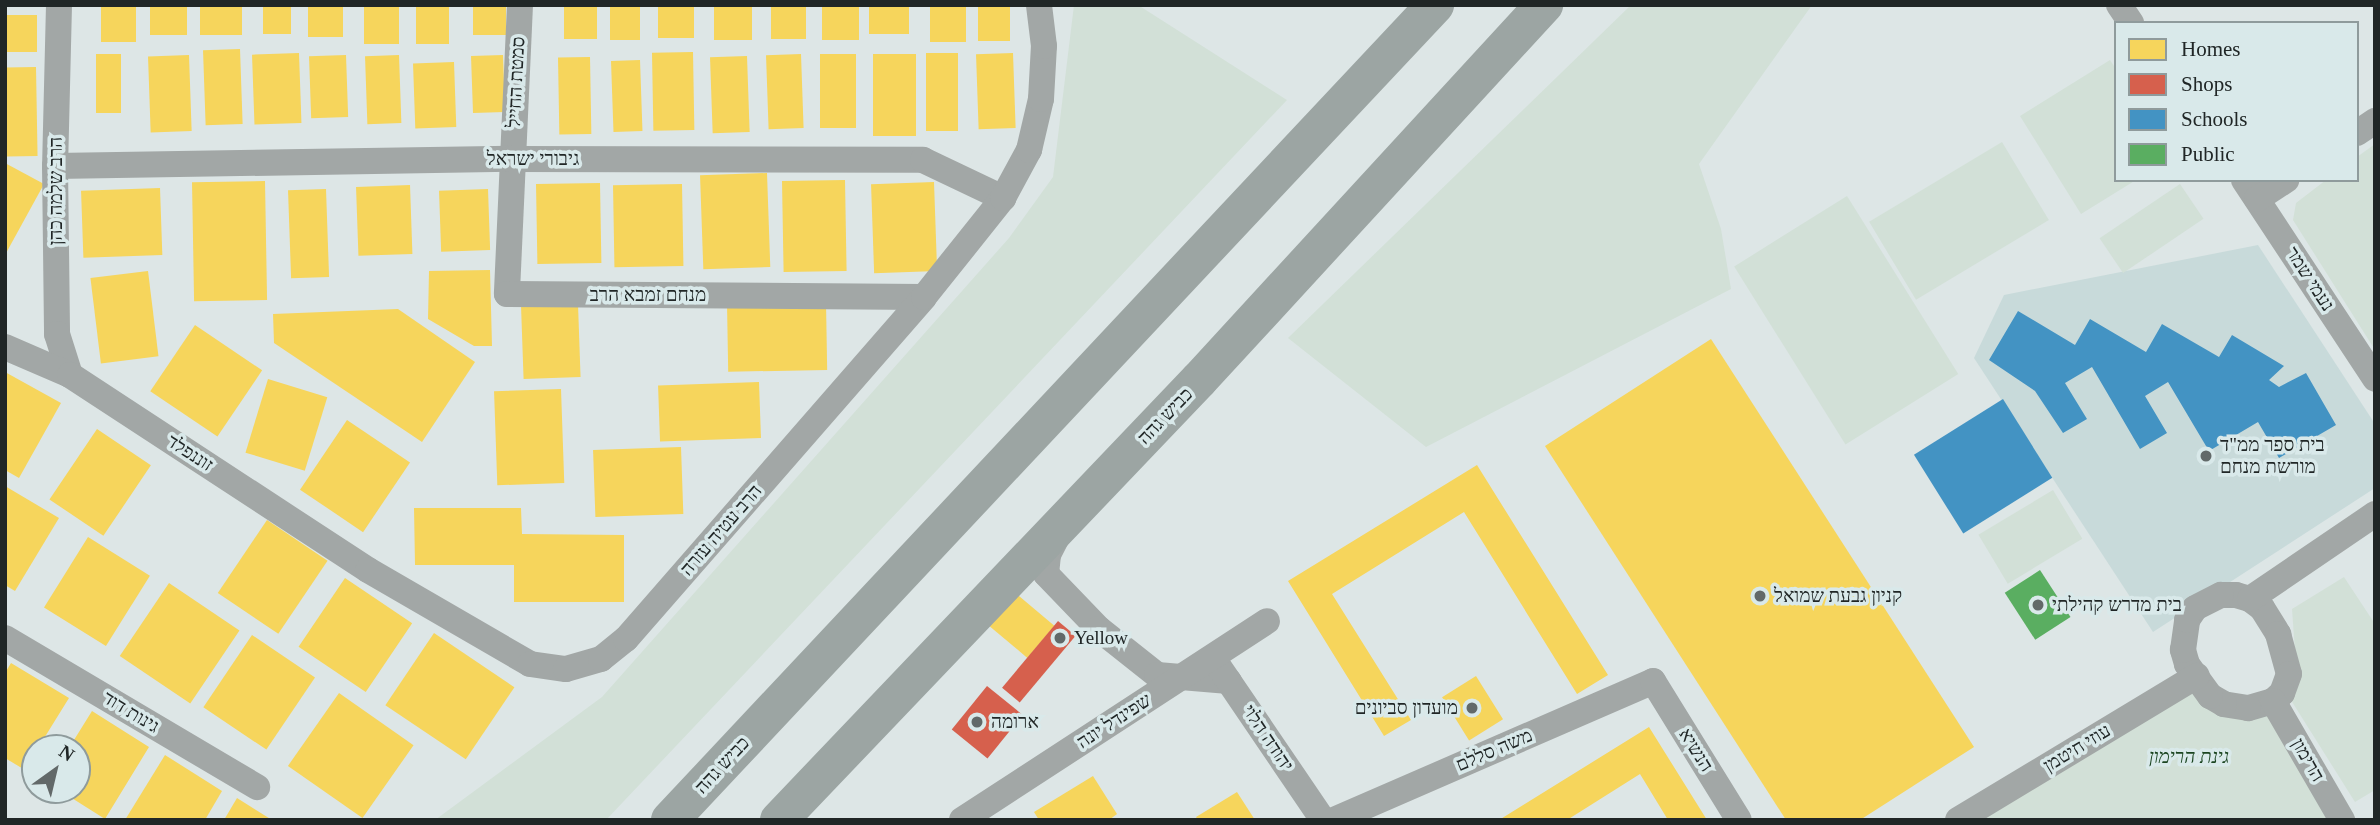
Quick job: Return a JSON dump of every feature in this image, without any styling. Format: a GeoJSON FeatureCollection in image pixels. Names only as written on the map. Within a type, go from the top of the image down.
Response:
{"type":"FeatureCollection","features":[{"type":"Feature","properties":{"kind":"highway","name":"כביש גהה"},"geometry":{"type":"LineString","coordinates":[[670,820],[1435,5]]}},
{"type":"Feature","properties":{"kind":"highway","name":"כביש גהה"},"geometry":{"type":"LineString","coordinates":[[779,820],[1199,380],[1544,5]]}},
{"type":"Feature","properties":{"kind":"street","name":"הרב שלמה כהן"},"geometry":{"type":"LineString","coordinates":[[59,5],[55,166],[57,334],[70,375]]}},
{"type":"Feature","properties":{"kind":"street","name":"סמטת החייל"},"geometry":{"type":"LineString","coordinates":[[511,159],[520,5]]}},
{"type":"Feature","properties":{"kind":"street","name":"הרב עטיה עזרה"},"geometry":{"type":"LineString","coordinates":[[368,570],[530,664],[566,669],[601,659],[626,639],[924,297],[1003,198],[1029,150],[1041,99],[1045,46],[1039,5]]}},
{"type":"Feature","properties":{"kind":"street"},"geometry":{"type":"LineString","coordinates":[[2119,5],[2130,21]]}},
{"type":"Feature","properties":{"kind":"street"},"geometry":{"type":"LineString","coordinates":[[2359,132],[2375,121]]}},
{"type":"Feature","properties":{"kind":"street","name":"גיבורי ישראל"},"geometry":{"type":"LineString","coordinates":[[55,166],[511,159],[923,160],[1003,198]]}},
{"type":"Feature","properties":{"kind":"street","name":"מנחם זמבא הרב"},"geometry":{"type":"LineString","coordinates":[[511,159],[507,294],[924,297]]}},
{"type":"Feature","properties":{"kind":"street"},"geometry":{"type":"LineString","coordinates":[[2250,190],[2279,182]]}},
{"type":"Feature","properties":{"kind":"street","name":"נעמי שמר"},"geometry":{"type":"LineString","coordinates":[[2250,190],[2375,379]]}},
{"type":"Feature","properties":{"kind":"street","name":"זוננפלד"},"geometry":{"type":"LineString","coordinates":[[5,347],[70,375],[368,570]]}},
{"type":"Feature","properties":{"kind":"street"},"geometry":{"type":"LineString","coordinates":[[2250,599],[2375,514]]}},
{"type":"Feature","properties":{"kind":"street"},"geometry":{"type":"LineString","coordinates":[[1066,519],[1048,555],[1046,574],[1111,638],[1157,675],[1229,681]]}},
{"type":"Feature","properties":{"kind":"street"},"geometry":{"type":"LineString","coordinates":[[2236,594],[2250,599],[2271,619],[2289,674],[2286,684],[2273,701],[2248,708],[2224,705],[2210,696],[2197,676],[2183,650],[2182,635],[2191,614],[2207,600],[2236,594]]}},
{"type":"Feature","properties":{"kind":"street","name":"שפינדל יונה"},"geometry":{"type":"LineString","coordinates":[[962,820],[1266,621]]}},
{"type":"Feature","properties":{"kind":"street","name":"גינות דוד"},"geometry":{"type":"LineString","coordinates":[[5,638],[257,787]]}},
{"type":"Feature","properties":{"kind":"street","name":"יהודה הלוי"},"geometry":{"type":"LineString","coordinates":[[1213,657],[1324,820]]}},
{"type":"Feature","properties":{"kind":"street","name":"עוזי חיטמן"},"geometry":{"type":"LineString","coordinates":[[1958,820],[2197,676]]}},
{"type":"Feature","properties":{"kind":"street","name":"משה סללם"},"geometry":{"type":"LineString","coordinates":[[1334,820],[1653,681]]}},
{"type":"Feature","properties":{"kind":"street","name":"הנשיא"},"geometry":{"type":"LineString","coordinates":[[1653,681],[1739,820]]}},
{"type":"Feature","properties":{"kind":"street","name":"הרימון"},"geometry":{"type":"LineString","coordinates":[[2273,701],[2342,820]]}},
{"type":"Feature","properties":{"kind":"shaded area","name":"בית ספר ממ\"ד מורשת מנחם"},"geometry":{"type":"Polygon","coordinates":[[[2258,245],[2375,424],[2375,488],[2153,632],[1974,358],[2004,295],[2258,245]]]}},
{"type":"Feature","properties":{"kind":"green space"},"geometry":{"type":"Polygon","coordinates":[[[1074,5],[1138,5],[1287,100],[606,820],[435,820],[602,697],[1009,238],[1053,177],[1074,5]]]}},
{"type":"Feature","properties":{"kind":"green space"},"geometry":{"type":"Polygon","coordinates":[[[1631,5],[1812,5],[1699,164],[1721,229],[1731,289],[1426,447],[1288,338],[1631,5]]]}},
{"type":"Feature","properties":{"kind":"green space"},"geometry":{"type":"Polygon","coordinates":[[[2110,60],[2114,66],[2114,182],[2133,182],[2081,214],[2020,116],[2110,60]]]}},
{"type":"Feature","properties":{"kind":"green space"},"geometry":{"type":"Polygon","coordinates":[[[2002,142],[2049,220],[1916,300],[1869,222],[2002,142]]]}},
{"type":"Feature","properties":{"kind":"green space"},"geometry":{"type":"Polygon","coordinates":[[[2375,144],[2375,350],[2293,220],[2296,203],[2323,182],[2359,182],[2359,156],[2375,144]]]}},
{"type":"Feature","properties":{"kind":"green space"},"geometry":{"type":"Polygon","coordinates":[[[2180,184],[2203,219],[2123,273],[2100,238],[2180,184]]]}},
{"type":"Feature","properties":{"kind":"green space"},"geometry":{"type":"Polygon","coordinates":[[[1847,196],[1958,374],[1845,445],[1734,266],[1847,196]]]}},
{"type":"Feature","properties":{"kind":"green space"},"geometry":{"type":"Polygon","coordinates":[[[2053,490],[2082,539],[2008,584],[1978,535],[2053,490]]]}},
{"type":"Feature","properties":{"kind":"green space"},"geometry":{"type":"Polygon","coordinates":[[[2344,577],[2375,624],[2375,790],[2355,802],[2289,697],[2295,651],[2292,609],[2344,577]]]}},
{"type":"Feature","properties":{"kind":"green space","name":"גינת הרימון"},"geometry":{"type":"Polygon","coordinates":[[[2197,676],[2223,704],[2262,705],[2342,820],[1958,820],[2197,676]]]}},
{"type":"Feature","properties":{"kind":"building: Homes"},"geometry":{"type":"Polygon","coordinates":[[[101,5],[136,5],[136,42],[101,42],[101,5]]]}},
{"type":"Feature","properties":{"kind":"building: Homes"},"geometry":{"type":"Polygon","coordinates":[[[150,5],[187,5],[187,35],[150,35],[150,5]]]}},
{"type":"Feature","properties":{"kind":"building: Homes"},"geometry":{"type":"Polygon","coordinates":[[[200,5],[242,5],[242,35],[200,35],[200,5]]]}},
{"type":"Feature","properties":{"kind":"building: Homes"},"geometry":{"type":"Polygon","coordinates":[[[263,5],[291,5],[291,34],[263,34],[263,5]]]}},
{"type":"Feature","properties":{"kind":"building: Homes"},"geometry":{"type":"Polygon","coordinates":[[[308,5],[343,5],[343,37],[308,37],[308,5]]]}},
{"type":"Feature","properties":{"kind":"building: Homes"},"geometry":{"type":"Polygon","coordinates":[[[364,5],[399,5],[399,44],[364,44],[364,5]]]}},
{"type":"Feature","properties":{"kind":"building: Homes"},"geometry":{"type":"Polygon","coordinates":[[[416,5],[449,5],[449,44],[416,44],[416,5]]]}},
{"type":"Feature","properties":{"kind":"building: Homes"},"geometry":{"type":"Polygon","coordinates":[[[473,5],[506,5],[506,35],[473,35],[473,5]]]}},
{"type":"Feature","properties":{"kind":"building: Homes"},"geometry":{"type":"Polygon","coordinates":[[[564,5],[597,5],[597,39],[564,39],[564,5]]]}},
{"type":"Feature","properties":{"kind":"building: Homes"},"geometry":{"type":"Polygon","coordinates":[[[610,5],[640,5],[640,40],[610,40],[610,5]]]}},
{"type":"Feature","properties":{"kind":"building: Homes"},"geometry":{"type":"Polygon","coordinates":[[[658,5],[694,5],[694,38],[658,38],[658,5]]]}},
{"type":"Feature","properties":{"kind":"building: Homes"},"geometry":{"type":"Polygon","coordinates":[[[714,5],[752,5],[752,40],[714,40],[714,5]]]}},
{"type":"Feature","properties":{"kind":"building: Homes"},"geometry":{"type":"Polygon","coordinates":[[[771,5],[806,5],[806,39],[771,39],[771,5]]]}},
{"type":"Feature","properties":{"kind":"building: Homes"},"geometry":{"type":"Polygon","coordinates":[[[822,5],[859,5],[859,40],[822,40],[822,5]]]}},
{"type":"Feature","properties":{"kind":"building: Homes"},"geometry":{"type":"Polygon","coordinates":[[[869,5],[909,5],[909,34],[869,34],[869,5]]]}},
{"type":"Feature","properties":{"kind":"building: Homes"},"geometry":{"type":"Polygon","coordinates":[[[930,5],[966,5],[966,42],[930,42],[930,5]]]}},
{"type":"Feature","properties":{"kind":"building: Homes"},"geometry":{"type":"Polygon","coordinates":[[[978,5],[1010,5],[1010,41],[978,41],[978,5]]]}},
{"type":"Feature","properties":{"kind":"building: Homes"},"geometry":{"type":"Polygon","coordinates":[[[5,15],[37,15],[37,52],[5,52],[5,15]]]}},
{"type":"Feature","properties":{"kind":"building: Homes"},"geometry":{"type":"Polygon","coordinates":[[[240,49],[243,124],[206,125],[203,50],[240,49]]]}},
{"type":"Feature","properties":{"kind":"building: Homes"},"geometry":{"type":"Polygon","coordinates":[[[693,52],[694,130],[653,131],[652,53],[693,52]]]}},
{"type":"Feature","properties":{"kind":"building: Homes"},"geometry":{"type":"Polygon","coordinates":[[[299,53],[301,123],[254,125],[252,55],[299,53]]]}},
{"type":"Feature","properties":{"kind":"building: Homes"},"geometry":{"type":"Polygon","coordinates":[[[926,53],[958,53],[958,131],[926,131],[926,53]]]}},
{"type":"Feature","properties":{"kind":"building: Homes"},"geometry":{"type":"Polygon","coordinates":[[[1013,53],[1016,128],[979,129],[976,54],[1013,53]]]}},
{"type":"Feature","properties":{"kind":"building: Homes"},"geometry":{"type":"Polygon","coordinates":[[[96,54],[121,54],[121,113],[96,113],[96,54]]]}},
{"type":"Feature","properties":{"kind":"building: Homes"},"geometry":{"type":"Polygon","coordinates":[[[801,54],[804,128],[769,129],[766,55],[801,54]]]}},
{"type":"Feature","properties":{"kind":"building: Homes"},"geometry":{"type":"Polygon","coordinates":[[[820,54],[856,54],[856,128],[820,128],[820,54]]]}},
{"type":"Feature","properties":{"kind":"building: Homes"},"geometry":{"type":"Polygon","coordinates":[[[873,54],[916,54],[916,136],[873,136],[873,54]]]}},
{"type":"Feature","properties":{"kind":"building: Homes"},"geometry":{"type":"Polygon","coordinates":[[[189,55],[192,131],[151,132],[148,56],[189,55]]]}},
{"type":"Feature","properties":{"kind":"building: Homes"},"geometry":{"type":"Polygon","coordinates":[[[346,55],[348,117],[311,118],[309,56],[346,55]]]}},
{"type":"Feature","properties":{"kind":"building: Homes"},"geometry":{"type":"Polygon","coordinates":[[[399,55],[401,123],[367,124],[365,56],[399,55]]]}},
{"type":"Feature","properties":{"kind":"building: Homes"},"geometry":{"type":"Polygon","coordinates":[[[503,55],[505,112],[473,113],[471,56],[503,55]]]}},
{"type":"Feature","properties":{"kind":"building: Homes"},"geometry":{"type":"Polygon","coordinates":[[[747,56],[750,132],[713,133],[710,57],[747,56]]]}},
{"type":"Feature","properties":{"kind":"building: Homes"},"geometry":{"type":"Polygon","coordinates":[[[590,57],[591,134],[559,135],[558,58],[590,57]]]}},
{"type":"Feature","properties":{"kind":"building: Homes"},"geometry":{"type":"Polygon","coordinates":[[[640,60],[642,131],[613,132],[611,61],[640,60]]]}},
{"type":"Feature","properties":{"kind":"building: Homes"},"geometry":{"type":"Polygon","coordinates":[[[454,62],[456,127],[415,128],[413,63],[454,62]]]}},
{"type":"Feature","properties":{"kind":"building: Homes"},"geometry":{"type":"Polygon","coordinates":[[[36,67],[38,156],[7,157],[5,68],[36,67]]]}},
{"type":"Feature","properties":{"kind":"building: Homes"},"geometry":{"type":"Polygon","coordinates":[[[5,163],[44,184],[5,255],[5,163]]]}},
{"type":"Feature","properties":{"kind":"building: Homes"},"geometry":{"type":"Polygon","coordinates":[[[767,173],[770,267],[703,269],[700,175],[767,173]]]}},
{"type":"Feature","properties":{"kind":"building: Homes"},"geometry":{"type":"Polygon","coordinates":[[[845,180],[847,271],[784,272],[782,181],[845,180]]]}},
{"type":"Feature","properties":{"kind":"building: Homes"},"geometry":{"type":"Polygon","coordinates":[[[265,181],[267,300],[194,301],[192,182],[265,181]]]}},
{"type":"Feature","properties":{"kind":"building: Homes"},"geometry":{"type":"Polygon","coordinates":[[[934,182],[937,271],[874,273],[871,184],[934,182]]]}},
{"type":"Feature","properties":{"kind":"building: Homes"},"geometry":{"type":"Polygon","coordinates":[[[600,183],[601,263],[537,264],[536,184],[600,183]]]}},
{"type":"Feature","properties":{"kind":"building: Homes"},"geometry":{"type":"Polygon","coordinates":[[[682,184],[683,266],[614,267],[613,185],[682,184]]]}},
{"type":"Feature","properties":{"kind":"building: Homes"},"geometry":{"type":"Polygon","coordinates":[[[410,185],[412,254],[358,256],[356,187],[410,185]]]}},
{"type":"Feature","properties":{"kind":"building: Homes"},"geometry":{"type":"Polygon","coordinates":[[[160,188],[162,255],[83,258],[81,191],[160,188]]]}},
{"type":"Feature","properties":{"kind":"building: Homes"},"geometry":{"type":"Polygon","coordinates":[[[326,189],[329,277],[291,278],[288,190],[326,189]]]}},
{"type":"Feature","properties":{"kind":"building: Homes"},"geometry":{"type":"Polygon","coordinates":[[[488,189],[490,250],[441,252],[439,191],[488,189]]]}},
{"type":"Feature","properties":{"kind":"building: Homes"},"geometry":{"type":"Polygon","coordinates":[[[490,270],[492,346],[474,346],[428,319],[429,271],[490,270]]]}},
{"type":"Feature","properties":{"kind":"building: Homes"},"geometry":{"type":"Polygon","coordinates":[[[148,271],[158,356],[101,363],[90,278],[148,271]]]}},
{"type":"Feature","properties":{"kind":"building: Homes"},"geometry":{"type":"Polygon","coordinates":[[[826,302],[827,370],[728,372],[727,304],[826,302]]]}},
{"type":"Feature","properties":{"kind":"building: Homes"},"geometry":{"type":"Polygon","coordinates":[[[578,304],[581,377],[524,379],[521,306],[578,304]]]}},
{"type":"Feature","properties":{"kind":"building: Homes"},"geometry":{"type":"Polygon","coordinates":[[[398,309],[475,362],[422,442],[274,343],[273,314],[398,309]]]}},
{"type":"Feature","properties":{"kind":"building: Homes"},"geometry":{"type":"Polygon","coordinates":[[[195,325],[262,370],[217,437],[150,391],[195,325]]]}},
{"type":"Feature","properties":{"kind":"building: Homes","name":"קניון גבעת שמואל"},"geometry":{"type":"Polygon","coordinates":[[[1711,339],[1974,747],[1860,820],[1786,820],[1545,446],[1711,339]]]}},
{"type":"Feature","properties":{"kind":"building: Homes"},"geometry":{"type":"Polygon","coordinates":[[[5,372],[61,403],[19,478],[5,470],[5,372]]]}},
{"type":"Feature","properties":{"kind":"building: Homes"},"geometry":{"type":"Polygon","coordinates":[[[268,379],[327,397],[305,471],[245,453],[268,379]]]}},
{"type":"Feature","properties":{"kind":"building: Homes"},"geometry":{"type":"Polygon","coordinates":[[[759,382],[761,438],[660,441],[658,386],[759,382]]]}},
{"type":"Feature","properties":{"kind":"building: Homes"},"geometry":{"type":"Polygon","coordinates":[[[561,389],[564,483],[497,485],[494,391],[561,389]]]}},
{"type":"Feature","properties":{"kind":"building: Homes"},"geometry":{"type":"Polygon","coordinates":[[[347,420],[410,462],[363,532],[300,490],[347,420]]]}},
{"type":"Feature","properties":{"kind":"building: Homes"},"geometry":{"type":"Polygon","coordinates":[[[97,429],[151,465],[103,536],[49,499],[97,429]]]}},
{"type":"Feature","properties":{"kind":"building: Homes"},"geometry":{"type":"Polygon","coordinates":[[[681,447],[683,514],[595,517],[593,450],[681,447]]]}},
{"type":"Feature","properties":{"kind":"building: Homes"},"geometry":{"type":"Polygon","coordinates":[[[1477,465],[1608,675],[1577,694],[1464,512],[1332,594],[1411,720],[1384,736],[1288,581],[1477,465]]]}},
{"type":"Feature","properties":{"kind":"building: Homes"},"geometry":{"type":"Polygon","coordinates":[[[5,486],[59,518],[15,591],[5,585],[5,486]]]}},
{"type":"Feature","properties":{"kind":"building: Homes"},"geometry":{"type":"Polygon","coordinates":[[[414,508],[521,508],[522,534],[624,535],[624,602],[514,602],[514,565],[415,565],[414,508]]]}},
{"type":"Feature","properties":{"kind":"building: Homes"},"geometry":{"type":"Polygon","coordinates":[[[267,520],[328,561],[278,634],[218,593],[267,520]]]}},
{"type":"Feature","properties":{"kind":"building: Homes"},"geometry":{"type":"Polygon","coordinates":[[[88,537],[150,576],[106,646],[44,607],[88,537]]]}},
{"type":"Feature","properties":{"kind":"building: Homes"},"geometry":{"type":"Polygon","coordinates":[[[345,578],[412,623],[366,692],[299,647],[345,578]]]}},
{"type":"Feature","properties":{"kind":"building: Homes"},"geometry":{"type":"Polygon","coordinates":[[[169,583],[239,631],[190,703],[120,656],[169,583]]]}},
{"type":"Feature","properties":{"kind":"building: Homes"},"geometry":{"type":"Polygon","coordinates":[[[1013,591],[1054,626],[1027,658],[986,623],[1013,591]]]}},
{"type":"Feature","properties":{"kind":"building: Homes"},"geometry":{"type":"Polygon","coordinates":[[[434,633],[514,687],[466,759],[385,705],[434,633]]]}},
{"type":"Feature","properties":{"kind":"building: Homes"},"geometry":{"type":"Polygon","coordinates":[[[252,635],[315,677],[266,750],[203,707],[252,635]]]}},
{"type":"Feature","properties":{"kind":"building: Homes"},"geometry":{"type":"Polygon","coordinates":[[[11,663],[69,698],[47,734],[21,734],[21,768],[5,758],[5,673],[11,663]]]}},
{"type":"Feature","properties":{"kind":"building: Homes","name":"מועדון סביונים"},"geometry":{"type":"Polygon","coordinates":[[[1476,676],[1503,719],[1469,740],[1442,697],[1476,676]]]}},
{"type":"Feature","properties":{"kind":"building: Homes"},"geometry":{"type":"Polygon","coordinates":[[[339,693],[414,745],[362,818],[288,766],[339,693]]]}},
{"type":"Feature","properties":{"kind":"building: Homes"},"geometry":{"type":"Polygon","coordinates":[[[92,711],[149,747],[105,819],[81,804],[91,804],[91,734],[78,734],[92,711]]]}},
{"type":"Feature","properties":{"kind":"building: Homes"},"geometry":{"type":"Polygon","coordinates":[[[1649,727],[1707,820],[1668,820],[1640,774],[1567,820],[1499,820],[1649,727]]]}},
{"type":"Feature","properties":{"kind":"building: Homes"},"geometry":{"type":"Polygon","coordinates":[[[165,755],[222,791],[205,820],[125,820],[165,755]]]}},
{"type":"Feature","properties":{"kind":"building: Homes"},"geometry":{"type":"Polygon","coordinates":[[[1093,776],[1117,814],[1109,820],[1039,820],[1034,812],[1093,776]]]}},
{"type":"Feature","properties":{"kind":"building: Homes"},"geometry":{"type":"Polygon","coordinates":[[[1237,792],[1255,820],[1198,820],[1196,817],[1237,792]]]}},
{"type":"Feature","properties":{"kind":"building: Homes"},"geometry":{"type":"Polygon","coordinates":[[[237,798],[272,820],[224,820],[237,798]]]}},
{"type":"Feature","properties":{"kind":"building: Shops"},"geometry":{"type":"Polygon","coordinates":[[[1058,621],[1076,636],[1020,702],[1002,688],[1058,621]]]}},
{"type":"Feature","properties":{"kind":"building: Shops"},"geometry":{"type":"Polygon","coordinates":[[[987,686],[1023,715],[988,758],[952,730],[987,686]]]}},
{"type":"Feature","properties":{"kind":"building: Schools"},"geometry":{"type":"Polygon","coordinates":[[[2018,311],[2075,345],[2090,319],[2146,352],[2162,324],[2219,357],[2232,335],[2284,366],[2269,380],[2279,387],[2306,373],[2336,425],[2279,458],[2258,422],[2209,451],[2168,382],[2145,396],[2167,433],[2140,449],[2092,367],[2065,383],[2087,419],[2063,433],[2035,391],[1989,360],[2018,311]]]}},
{"type":"Feature","properties":{"kind":"building: Schools"},"geometry":{"type":"Polygon","coordinates":[[[2003,399],[2052,478],[1963,534],[1914,455],[2003,399]]]}},
{"type":"Feature","properties":{"kind":"building: Public","name":"בית מדרש קהילתי"},"geometry":{"type":"Polygon","coordinates":[[[2040,570],[2070,617],[2035,640],[2005,593],[2040,570]]]}},
{"type":"Feature","properties":{"kind":"place","name":"בית ספר ממ\"ד מורשת מנחם"},"geometry":{"type":"Point","coordinates":[2206,456]}},
{"type":"Feature","properties":{"kind":"place","name":"קניון גבעת שמואל"},"geometry":{"type":"Point","coordinates":[1760,596]}},
{"type":"Feature","properties":{"kind":"place","name":"בית מדרש קהילתי"},"geometry":{"type":"Point","coordinates":[2038,605]}},
{"type":"Feature","properties":{"kind":"place","name":"Yellow"},"geometry":{"type":"Point","coordinates":[1060,638]}},
{"type":"Feature","properties":{"kind":"place","name":"מועדון סביונים"},"geometry":{"type":"Point","coordinates":[1472,708]}},
{"type":"Feature","properties":{"kind":"place","name":"ארומה"},"geometry":{"type":"Point","coordinates":[977,722]}}]}
